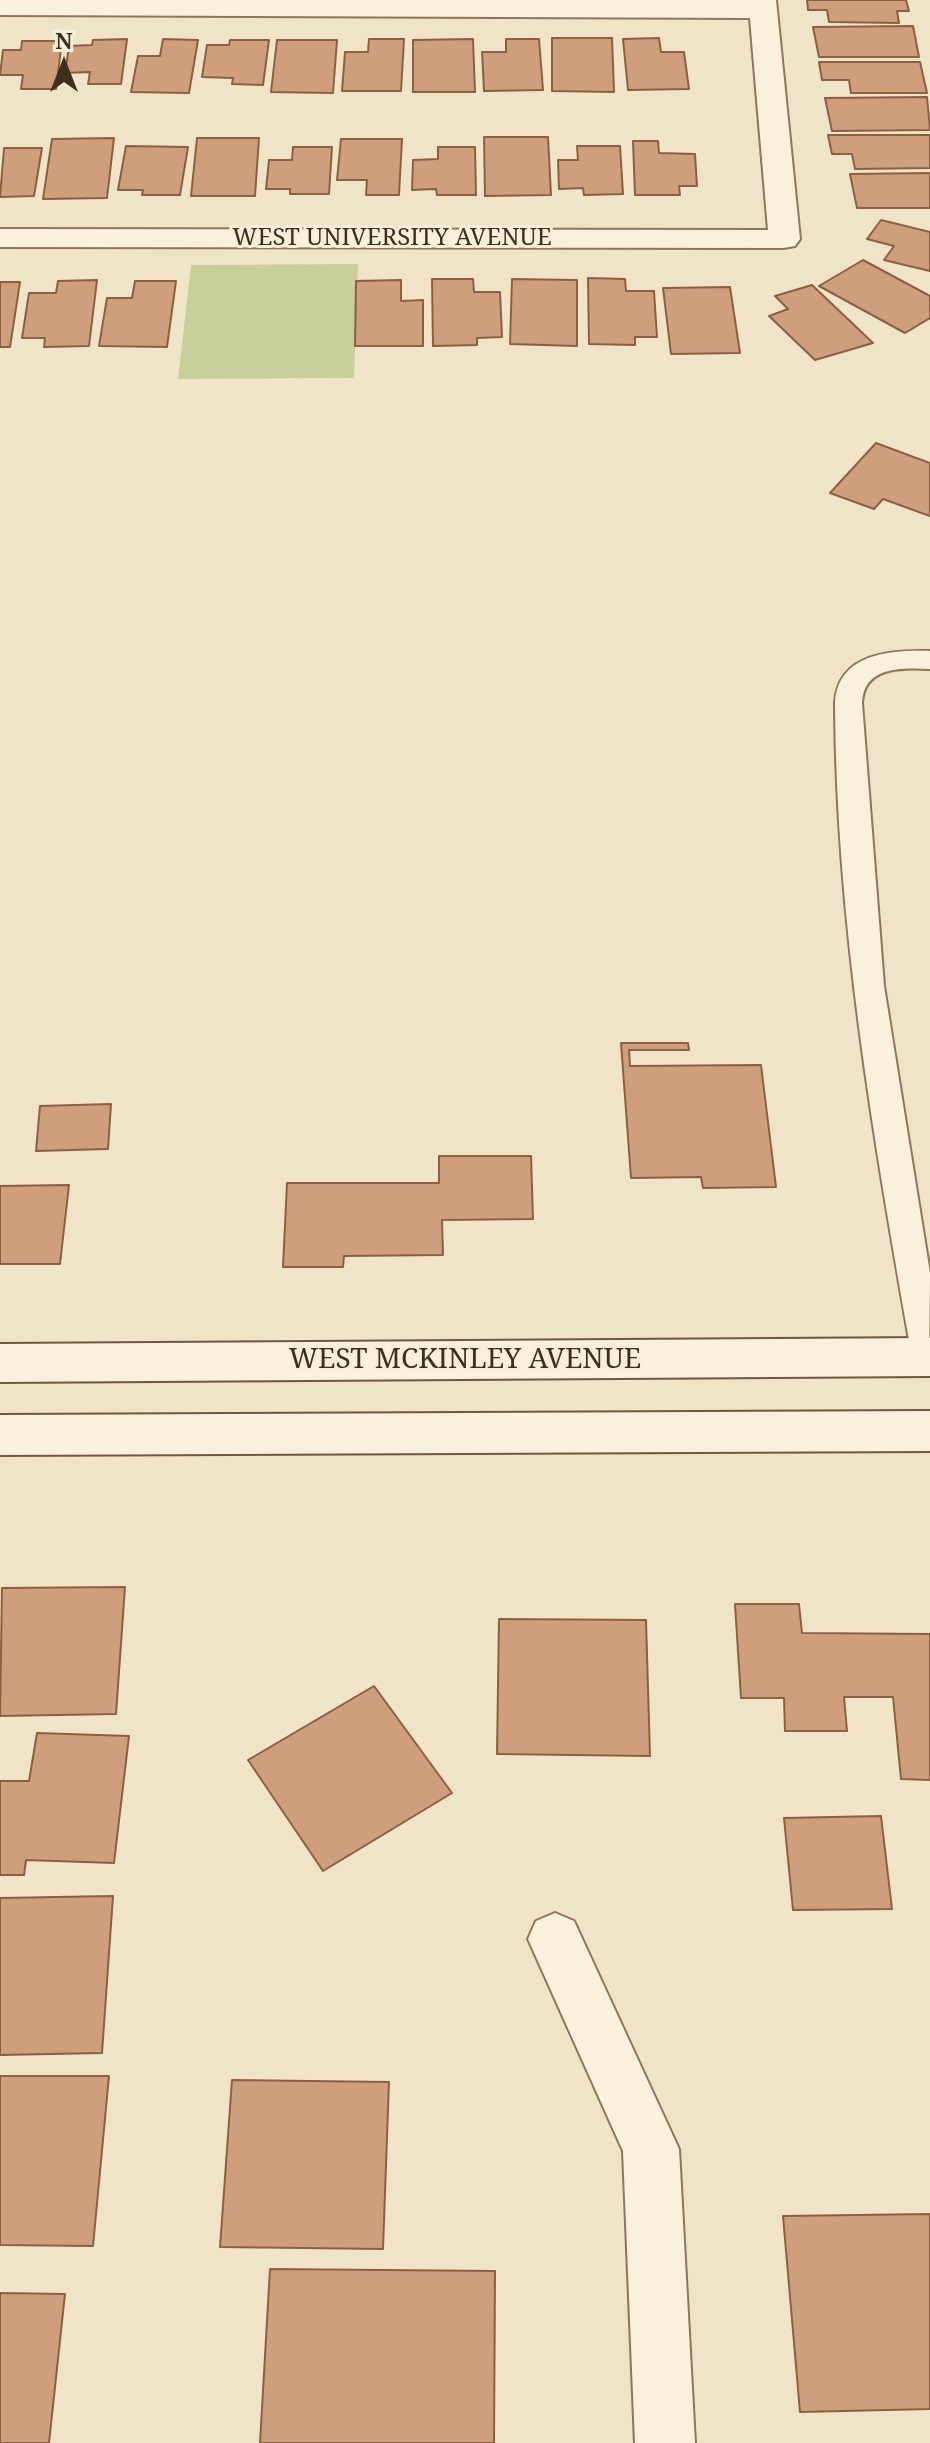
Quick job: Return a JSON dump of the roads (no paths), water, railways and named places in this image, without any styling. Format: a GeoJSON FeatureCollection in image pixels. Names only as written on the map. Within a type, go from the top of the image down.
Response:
{"type":"FeatureCollection","features":[{"type":"Feature","properties":{"kind":"street"},"geometry":{"type":"LineString","coordinates":[[0,7],[762,5]]}},
{"type":"Feature","properties":{"kind":"street","name":"WEST UNIVERSITY AVENUE"},"geometry":{"type":"LineString","coordinates":[[0,238],[784,239],[762,5]]}},
{"type":"Feature","properties":{"kind":"street","name":"WEST MCKINLEY AVENUE"},"geometry":{"type":"LineString","coordinates":[[0,1363],[929,1357]]}},
{"type":"Feature","properties":{"kind":"street"},"geometry":{"type":"LineString","coordinates":[[0,1435],[930,1431]]}},
{"type":"Feature","properties":{"kind":"street"},"geometry":{"type":"LineString","coordinates":[[555,1939],[651,2149],[665,2443]]}},
{"type":"Feature","properties":{"kind":"lane"},"geometry":{"type":"LineString","coordinates":[[929,1357],[882,1084],[868,980],[853,818],[849,690],[862,670],[880,663],[930,660]]}}]}
